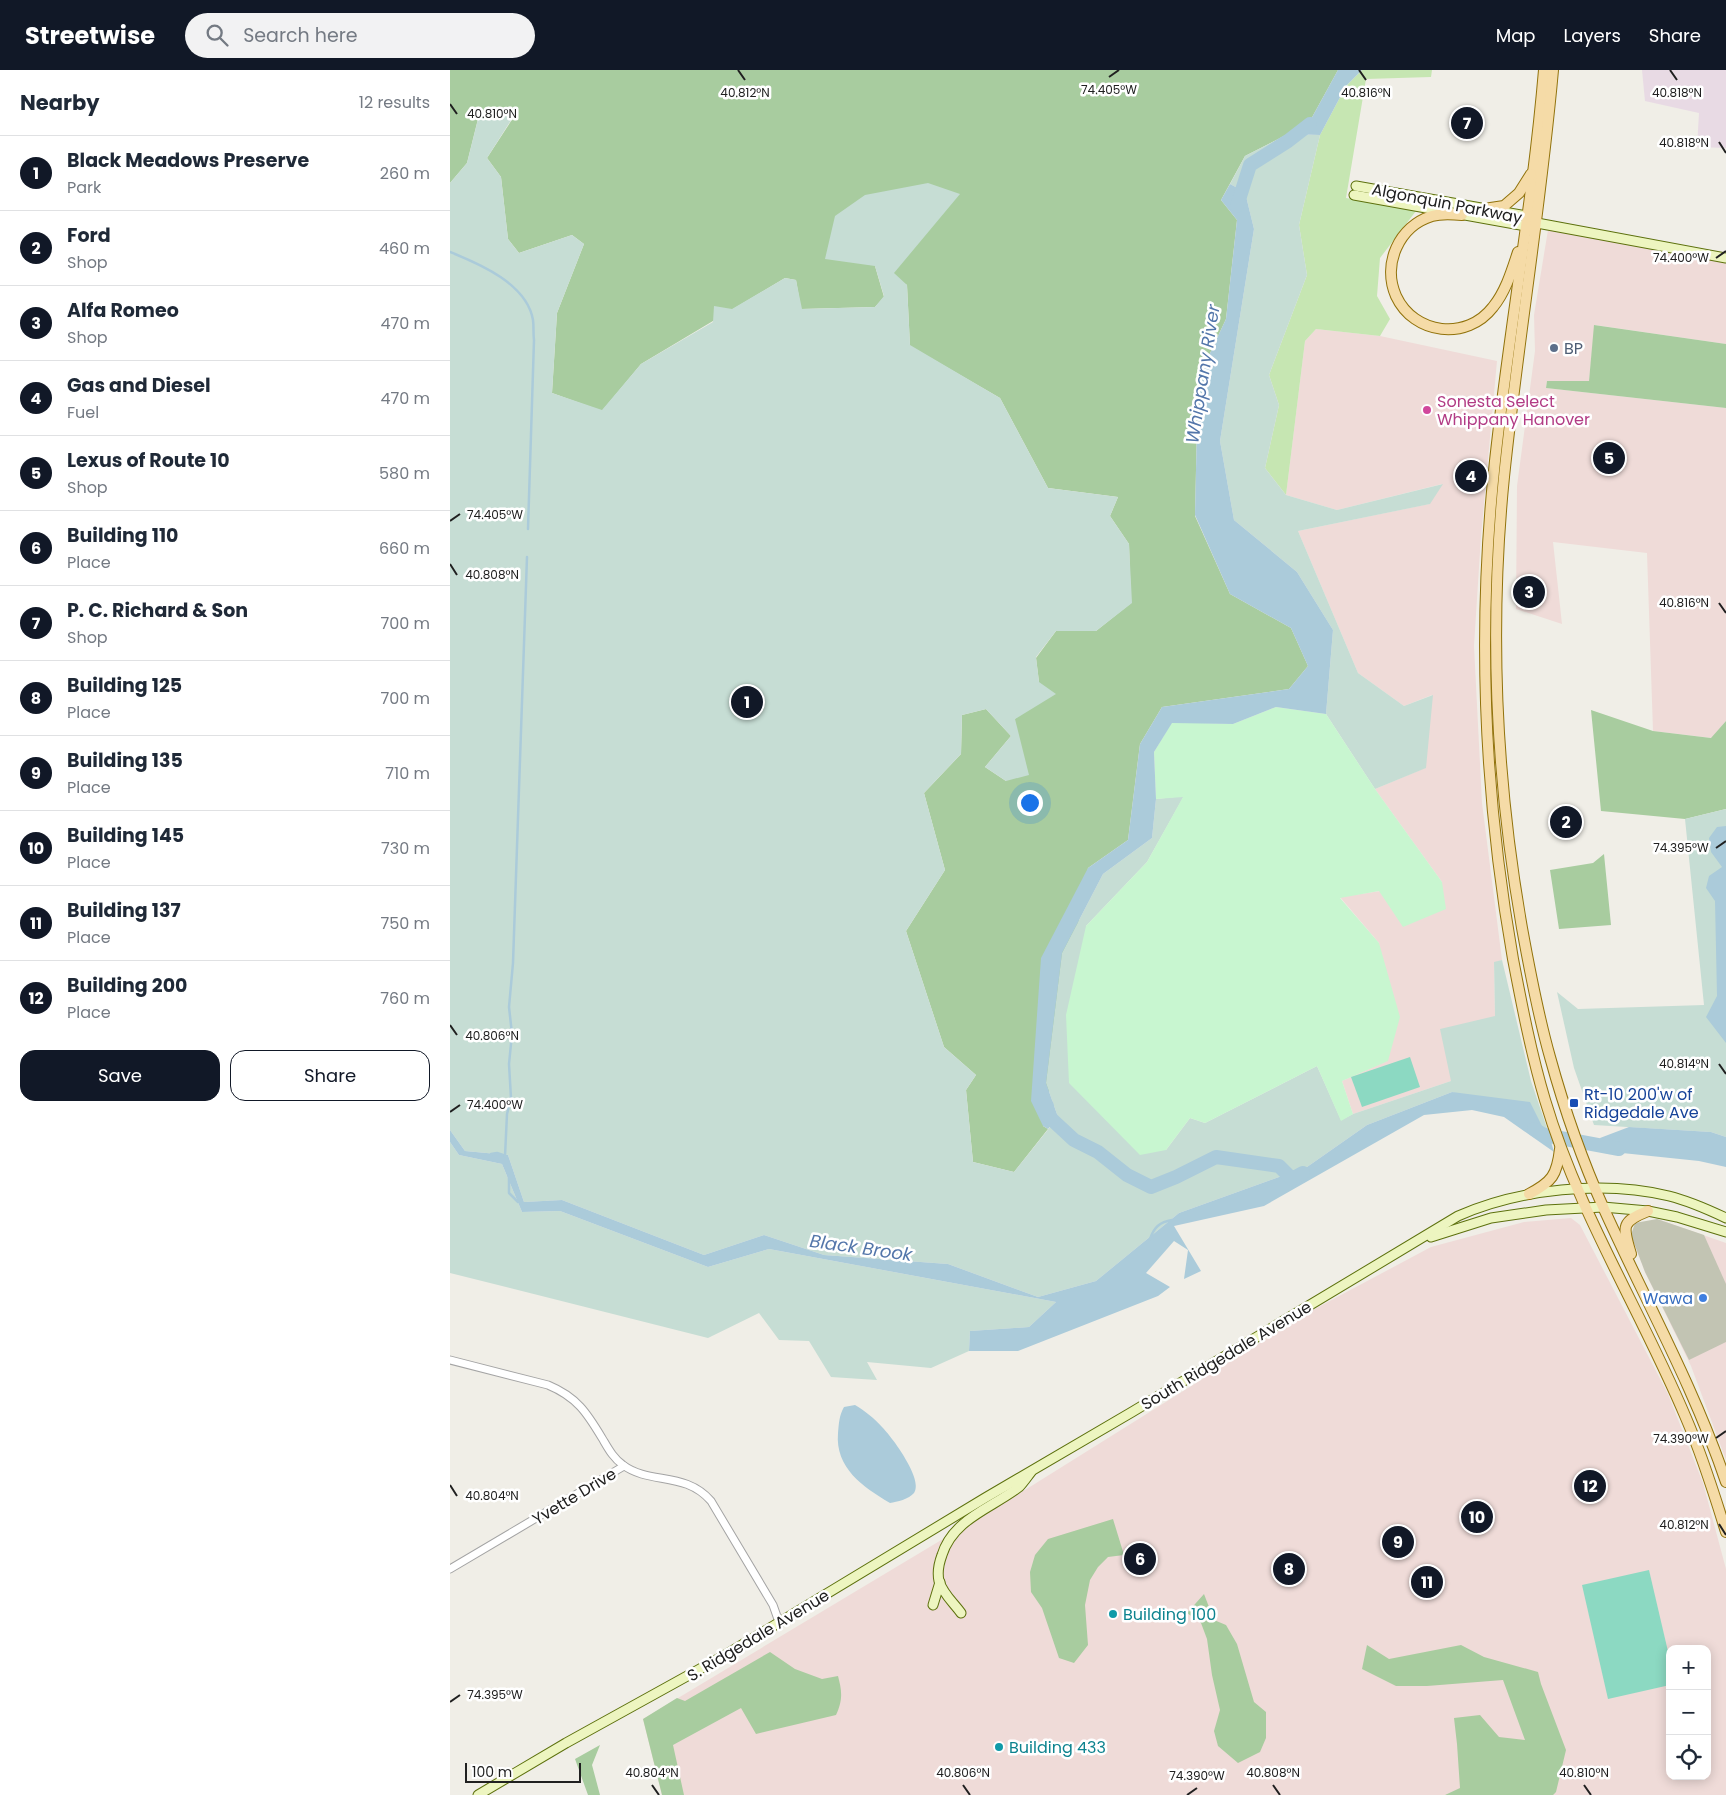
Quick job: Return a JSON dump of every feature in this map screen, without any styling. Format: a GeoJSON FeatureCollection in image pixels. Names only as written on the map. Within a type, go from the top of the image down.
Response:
{"type":"FeatureCollection","features":[{"type":"Feature","properties":{"kind":"main road"},"geometry":{"type":"LineString","coordinates":[[1544,70],[1526,226],[1495,461],[1488,558],[1486,663],[1491,796],[1498,866],[1517,982],[1531,1047],[1545,1101],[1560,1146],[1578,1190],[1686,1416],[1716,1495],[1726,1532]]}},
{"type":"Feature","properties":{"kind":"main road"},"geometry":{"type":"LineString","coordinates":[[1554,70],[1537,224],[1504,476],[1497,580],[1497,692],[1504,801],[1514,881],[1538,1011],[1563,1101],[1603,1207],[1694,1397],[1726,1482]]}},
{"type":"Feature","properties":{"kind":"main road"},"geometry":{"type":"LineString","coordinates":[[1484,209],[1504,206],[1519,193],[1527,182],[1533,168]]}},
{"type":"Feature","properties":{"kind":"main road","name":"Algonquin Parkway"},"geometry":{"type":"LineString","coordinates":[[1526,226],[1484,209],[1355,191],[1526,226],[1537,224],[1726,258]]}},
{"type":"Feature","properties":{"kind":"main road"},"geometry":{"type":"LineString","coordinates":[[1462,214],[1433,215],[1419,222],[1403,236],[1393,254],[1392,286],[1401,305],[1417,319],[1436,328],[1446,330],[1472,325],[1489,312],[1501,295],[1526,226]]}},
{"type":"Feature","properties":{"kind":"main road"},"geometry":{"type":"LineString","coordinates":[[1529,1194],[1545,1186],[1553,1177],[1558,1165],[1560,1146]]}},
{"type":"Feature","properties":{"kind":"main road","name":"South Ridgedale Avenue"},"geometry":{"type":"LineString","coordinates":[[1034,1468],[1132,1412],[1458,1216],[1473,1210],[1529,1194],[1596,1188],[1637,1190],[1669,1196],[1699,1205],[1726,1218]]}},
{"type":"Feature","properties":{"kind":"main road","name":"South Ridgedale Avenue"},"geometry":{"type":"LineString","coordinates":[[1417,1242],[1491,1218],[1586,1207],[1648,1211],[1687,1219],[1726,1232]]}},
{"type":"Feature","properties":{"kind":"main road"},"geometry":{"type":"LineString","coordinates":[[1633,1269],[1632,1257],[1625,1233],[1627,1222],[1631,1217],[1648,1211]]}},
{"type":"Feature","properties":{"kind":"main road"},"geometry":{"type":"LineString","coordinates":[[961,1613],[947,1596],[940,1582],[938,1573],[943,1551],[953,1535],[971,1517],[1020,1486],[1034,1468]]}},
{"type":"Feature","properties":{"kind":"main road","name":"S. Ridgedale Avenue"},"geometry":{"type":"LineString","coordinates":[[478,1795],[566,1743],[697,1671],[1034,1468]]}},
{"type":"Feature","properties":{"kind":"main road"},"geometry":{"type":"LineString","coordinates":[[933,1605],[940,1582]]}},
{"type":"Feature","properties":{"kind":"street"},"geometry":{"type":"LineString","coordinates":[[450,1360],[548,1385],[560,1390],[580,1404],[611,1454],[624,1466]]}},
{"type":"Feature","properties":{"kind":"street","name":"Yvette Drive"},"geometry":{"type":"LineString","coordinates":[[450,1569],[624,1466],[636,1472],[684,1483],[705,1494],[773,1605],[779,1622]]}},
{"type":"Feature","properties":{"kind":"shaded area"},"geometry":{"type":"Polygon","coordinates":[[[1642,70],[1726,70],[1726,148],[1697,147],[1699,113],[1645,101],[1642,70]]]}},
{"type":"Feature","properties":{"kind":"shaded area"},"geometry":{"type":"Polygon","coordinates":[[[480,111],[515,114],[487,158],[501,177],[508,239],[519,253],[572,235],[584,244],[557,313],[552,393],[602,410],[641,364],[713,322],[714,306],[732,309],[785,278],[796,280],[802,309],[875,307],[884,296],[875,266],[825,259],[835,216],[865,195],[928,183],[960,194],[894,273],[907,285],[910,345],[1000,398],[1048,488],[1118,497],[1110,516],[1129,544],[1132,603],[1096,631],[1056,631],[1036,657],[1039,682],[1056,694],[1015,719],[1029,775],[1006,781],[985,767],[1011,736],[986,709],[962,715],[961,754],[924,793],[945,870],[906,931],[944,1047],[976,1075],[966,1090],[973,1162],[1014,1172],[1058,1117],[1046,1083],[1062,953],[1103,874],[1152,838],[1156,799],[1184,796],[1147,862],[1086,926],[1166,1150],[1190,1118],[1205,1123],[1317,1066],[1341,1120],[1353,1114],[1451,1081],[1440,1029],[1495,1016],[1494,962],[1502,960],[1531,1081],[1547,1128],[1452,1092],[1367,1125],[1307,1167],[1179,1213],[1096,1281],[1038,1297],[948,1264],[824,1255],[764,1235],[704,1255],[562,1200],[524,1202],[508,1155],[465,1151],[450,1130],[450,183],[467,163],[480,111]]]}},
{"type":"Feature","properties":{"kind":"shaded area"},"geometry":{"type":"Polygon","coordinates":[[[1288,134],[1320,135],[1299,225],[1307,275],[1269,375],[1279,405],[1265,468],[1286,495],[1337,510],[1443,484],[1430,504],[1298,531],[1358,673],[1404,706],[1433,695],[1426,768],[1375,789],[1326,714],[1333,630],[1297,572],[1234,520],[1220,441],[1254,229],[1245,192],[1230,184],[1245,156],[1288,134]]]}},
{"type":"Feature","properties":{"kind":"shaded area"},"geometry":{"type":"Polygon","coordinates":[[[1548,230],[1604,234],[1726,258],[1726,344],[1595,325],[1589,381],[1547,381],[1546,388],[1726,408],[1726,721],[1712,738],[1653,731],[1647,553],[1553,542],[1562,624],[1516,609],[1517,486],[1535,351],[1534,315],[1548,230]]]}},
{"type":"Feature","properties":{"kind":"shaded area"},"geometry":{"type":"Polygon","coordinates":[[[1316,329],[1380,336],[1497,361],[1481,536],[1474,646],[1482,803],[1502,960],[1494,963],[1495,1016],[1451,1081],[1353,1114],[1342,1081],[1387,1061],[1379,943],[1340,897],[1442,882],[1375,789],[1425,768],[1432,695],[1404,706],[1358,673],[1298,531],[1429,504],[1442,484],[1337,510],[1286,495],[1305,341],[1316,329]]]}},
{"type":"Feature","properties":{"kind":"shaded area"},"geometry":{"type":"Polygon","coordinates":[[[1726,809],[1726,1137],[1711,1132],[1594,1125],[1574,1068],[1557,992],[1578,1009],[1704,1005],[1685,819],[1726,809]]]}},
{"type":"Feature","properties":{"kind":"shaded area"},"geometry":{"type":"Polygon","coordinates":[[[450,1142],[459,1155],[502,1164],[522,1212],[560,1211],[708,1267],[769,1249],[1056,1302],[1029,1327],[970,1331],[969,1351],[931,1368],[867,1362],[877,1380],[831,1377],[809,1341],[779,1340],[759,1313],[708,1338],[450,1273],[450,1142]]]}},
{"type":"Feature","properties":{"kind":"shaded area"},"geometry":{"type":"Polygon","coordinates":[[[1571,1218],[1580,1225],[1668,1394],[1703,1483],[1726,1569],[1726,1795],[662,1795],[643,1719],[1033,1485],[1311,1311],[1431,1247],[1524,1222],[1571,1218]]]}},
{"type":"Feature","properties":{"kind":"shaded area"},"geometry":{"type":"Polygon","coordinates":[[[1657,1219],[1726,1243],[1726,1460],[1691,1366],[1645,1272],[1631,1235],[1657,1219]]]}},
{"type":"Feature","properties":{"kind":"shaded area"},"geometry":{"type":"Polygon","coordinates":[[[1657,1219],[1704,1235],[1726,1284],[1726,1342],[1689,1360],[1645,1272],[1631,1235],[1635,1223],[1657,1219]]]}},
{"type":"Feature","properties":{"kind":"green space"},"geometry":{"type":"Polygon","coordinates":[[[450,70],[1338,70],[1310,121],[1245,156],[1221,200],[1237,220],[1226,319],[1198,379],[1195,516],[1230,594],[1291,628],[1308,666],[1289,689],[1162,707],[1140,744],[1128,840],[1088,868],[1043,1126],[1048,1129],[1014,1172],[973,1162],[966,1090],[976,1075],[944,1047],[906,931],[945,870],[924,793],[961,754],[962,715],[986,709],[1011,736],[985,767],[1006,781],[1015,719],[1039,682],[1036,658],[1056,631],[1096,631],[1131,603],[1129,544],[1110,516],[1118,497],[1048,488],[1000,398],[910,346],[907,285],[875,266],[884,297],[875,307],[801,309],[796,280],[785,278],[641,364],[602,411],[552,393],[557,313],[584,244],[572,235],[519,253],[508,239],[501,177],[487,158],[515,115],[480,111],[467,163],[450,183],[450,70]]]}},
{"type":"Feature","properties":{"kind":"green space"},"geometry":{"type":"Polygon","coordinates":[[[1362,70],[1432,70],[1431,77],[1366,79],[1346,198],[1416,211],[1380,258],[1377,296],[1390,319],[1380,336],[1316,329],[1305,341],[1286,495],[1265,468],[1279,405],[1269,375],[1307,275],[1299,225],[1320,135],[1346,86],[1362,70]]]}},
{"type":"Feature","properties":{"kind":"green space"},"geometry":{"type":"Polygon","coordinates":[[[1594,325],[1726,344],[1726,408],[1546,388],[1547,381],[1589,381],[1594,325]]]}},
{"type":"Feature","properties":{"kind":"green space"},"geometry":{"type":"Polygon","coordinates":[[[1276,707],[1326,714],[1375,789],[1442,882],[1446,909],[1403,927],[1379,891],[1340,898],[1379,943],[1400,1017],[1388,1061],[1342,1081],[1353,1114],[1341,1121],[1317,1066],[1205,1123],[1190,1118],[1166,1150],[1140,1155],[1069,1083],[1066,1015],[1086,926],[1147,862],[1183,797],[1156,799],[1154,752],[1172,722],[1233,724],[1276,707]]]}},
{"type":"Feature","properties":{"kind":"green space"},"geometry":{"type":"Polygon","coordinates":[[[1591,710],[1653,731],[1711,738],[1726,721],[1726,809],[1685,819],[1601,811],[1591,710]]]}},
{"type":"Feature","properties":{"kind":"green space"},"geometry":{"type":"Polygon","coordinates":[[[1604,854],[1611,925],[1559,929],[1550,870],[1593,863],[1604,854]]]}},
{"type":"Feature","properties":{"kind":"green space"},"geometry":{"type":"Polygon","coordinates":[[[1410,1057],[1420,1087],[1362,1107],[1351,1077],[1410,1057]]]}},
{"type":"Feature","properties":{"kind":"green space"},"geometry":{"type":"Polygon","coordinates":[[[1113,1519],[1124,1555],[1108,1557],[1098,1567],[1090,1580],[1085,1605],[1088,1645],[1074,1663],[1059,1658],[1042,1608],[1031,1592],[1030,1572],[1035,1555],[1048,1539],[1113,1519]]]}},
{"type":"Feature","properties":{"kind":"green space"},"geometry":{"type":"Polygon","coordinates":[[[1649,1570],[1666,1645],[1666,1686],[1608,1699],[1582,1585],[1649,1570]]]}},
{"type":"Feature","properties":{"kind":"green space"},"geometry":{"type":"Polygon","coordinates":[[[1204,1594],[1214,1620],[1226,1625],[1237,1644],[1254,1702],[1266,1712],[1266,1738],[1260,1752],[1238,1763],[1218,1746],[1214,1731],[1220,1710],[1212,1675],[1207,1639],[1201,1623],[1187,1613],[1204,1594]]]}},
{"type":"Feature","properties":{"kind":"green space"},"geometry":{"type":"Polygon","coordinates":[[[1367,1645],[1389,1659],[1461,1645],[1484,1657],[1538,1672],[1566,1750],[1556,1792],[1553,1795],[1445,1795],[1460,1788],[1454,1718],[1480,1715],[1499,1737],[1525,1740],[1503,1680],[1427,1686],[1396,1686],[1362,1669],[1367,1645]]]}},
{"type":"Feature","properties":{"kind":"green space"},"geometry":{"type":"Polygon","coordinates":[[[770,1652],[795,1669],[822,1679],[838,1676],[841,1696],[836,1715],[756,1734],[741,1708],[673,1745],[684,1795],[662,1795],[643,1719],[677,1698],[685,1701],[770,1652]]]}},
{"type":"Feature","properties":{"kind":"green space"},"geometry":{"type":"Polygon","coordinates":[[[600,1745],[592,1765],[600,1795],[588,1795],[575,1759],[600,1745]]]}},
{"type":"Feature","properties":{"kind":"water"},"geometry":{"type":"Polygon","coordinates":[[[1338,70],[1362,70],[1346,86],[1320,135],[1289,134],[1310,121],[1338,70]]]}},
{"type":"Feature","properties":{"kind":"water"},"geometry":{"type":"Polygon","coordinates":[[[1230,184],[1245,192],[1254,229],[1220,441],[1234,520],[1297,572],[1333,630],[1326,714],[1276,707],[1233,724],[1172,723],[1154,752],[1156,799],[1152,838],[1103,874],[1062,953],[1046,1083],[1058,1117],[1048,1129],[1043,1126],[1031,1101],[1041,958],[1088,868],[1128,840],[1140,744],[1162,707],[1289,689],[1308,666],[1291,628],[1230,594],[1195,515],[1198,379],[1226,319],[1237,220],[1221,200],[1230,184]]]}},
{"type":"Feature","properties":{"kind":"water"},"geometry":{"type":"Polygon","coordinates":[[[1726,826],[1726,1043],[1706,1017],[1717,996],[1715,901],[1706,888],[1709,876],[1722,867],[1711,852],[1709,838],[1717,827],[1726,826]]]}},
{"type":"Feature","properties":{"kind":"water"},"geometry":{"type":"Polygon","coordinates":[[[1452,1092],[1530,1102],[1543,1128],[1547,1128],[1554,1152],[1504,1117],[1472,1110],[1424,1115],[1264,1206],[1174,1226],[1201,1271],[1184,1279],[1188,1250],[1174,1241],[1146,1273],[1170,1287],[1158,1296],[1018,1351],[969,1351],[970,1331],[1029,1327],[1056,1302],[769,1249],[708,1267],[560,1211],[522,1212],[502,1164],[459,1155],[450,1142],[450,1130],[465,1151],[508,1155],[524,1202],[562,1200],[704,1255],[764,1235],[824,1255],[948,1264],[1038,1297],[1096,1281],[1179,1213],[1307,1167],[1367,1125],[1452,1092]]]}},
{"type":"Feature","properties":{"kind":"water"},"geometry":{"type":"Polygon","coordinates":[[[1629,1127],[1711,1132],[1726,1137],[1726,1167],[1699,1161],[1603,1151],[1600,1138],[1629,1127]]]}},
{"type":"Feature","properties":{"kind":"water"},"geometry":{"type":"Polygon","coordinates":[[[855,1405],[879,1424],[906,1459],[915,1479],[916,1487],[914,1493],[909,1497],[890,1503],[861,1483],[846,1466],[838,1445],[839,1423],[844,1407],[855,1405]]]}},
{"type":"Feature","properties":{"kind":"waterway","name":"Whippany River"},"geometry":{"type":"LineString","coordinates":[[1237,206],[1250,165],[1288,141],[1310,124]]}},
{"type":"Feature","properties":{"kind":"waterway"},"geometry":{"type":"LineString","coordinates":[[450,252],[488,269],[512,286],[529,307],[533,320],[528,529]]}},
{"type":"Feature","properties":{"kind":"waterway"},"geometry":{"type":"LineString","coordinates":[[505,1156],[507,1114],[511,1098],[509,1064],[512,1034],[509,1007],[513,963],[527,557]]}},
{"type":"Feature","properties":{"kind":"waterway","name":"Whippany River"},"geometry":{"type":"LineString","coordinates":[[1047,1106],[1047,1115],[1074,1140],[1098,1152],[1127,1175],[1151,1187],[1216,1157],[1279,1166],[1292,1179],[1303,1173]]}},
{"type":"Feature","properties":{"kind":"waterway","name":"Whippany River"},"geometry":{"type":"LineString","coordinates":[[1534,1129],[1544,1135],[1619,1149]]}},
{"type":"Feature","properties":{"kind":"waterway","name":"Black Brook"},"geometry":{"type":"LineString","coordinates":[[491,1154],[503,1155]]}},
{"type":"Feature","properties":{"kind":"waterway","name":"Black Brook"},"geometry":{"type":"LineString","coordinates":[[509,1176],[509,1193],[518,1202]]}},
{"type":"Feature","properties":{"kind":"waterway","name":"Black Brook"},"geometry":{"type":"LineString","coordinates":[[1150,1239],[1153,1231],[1158,1226],[1172,1220]]}},
{"type":"Feature","properties":{"kind":"place","name":"P. C. Richard & Son"},"geometry":{"type":"Point","coordinates":[1467,123]}},
{"type":"Feature","properties":{"kind":"place","name":"BP"},"geometry":{"type":"Point","coordinates":[1554,348]}},
{"type":"Feature","properties":{"kind":"place","name":"Sonesta Select Whippany Hanover"},"geometry":{"type":"Point","coordinates":[1427,410]}},
{"type":"Feature","properties":{"kind":"place","name":"Lexus of Route 10"},"geometry":{"type":"Point","coordinates":[1609,458]}},
{"type":"Feature","properties":{"kind":"place","name":"Gas and Diesel"},"geometry":{"type":"Point","coordinates":[1471,476]}},
{"type":"Feature","properties":{"kind":"place","name":"Alfa Romeo"},"geometry":{"type":"Point","coordinates":[1529,592]}},
{"type":"Feature","properties":{"kind":"place","name":"Black Meadows Preserve"},"geometry":{"type":"Point","coordinates":[747,702]}},
{"type":"Feature","properties":{"kind":"place","name":"Ford"},"geometry":{"type":"Point","coordinates":[1566,822]}},
{"type":"Feature","properties":{"kind":"place","name":"Rt-10 200'w of Ridgedale Ave"},"geometry":{"type":"Point","coordinates":[1574,1103]}},
{"type":"Feature","properties":{"kind":"place","name":"Wawa"},"geometry":{"type":"Point","coordinates":[1703,1298]}},
{"type":"Feature","properties":{"kind":"place","name":"Building 200"},"geometry":{"type":"Point","coordinates":[1590,1486]}},
{"type":"Feature","properties":{"kind":"place","name":"Building 145"},"geometry":{"type":"Point","coordinates":[1477,1517]}},
{"type":"Feature","properties":{"kind":"place","name":"Building 135"},"geometry":{"type":"Point","coordinates":[1398,1542]}},
{"type":"Feature","properties":{"kind":"place","name":"Building 110"},"geometry":{"type":"Point","coordinates":[1140,1559]}},
{"type":"Feature","properties":{"kind":"place","name":"Building 125"},"geometry":{"type":"Point","coordinates":[1289,1569]}},
{"type":"Feature","properties":{"kind":"place","name":"Building 137"},"geometry":{"type":"Point","coordinates":[1427,1582]}},
{"type":"Feature","properties":{"kind":"place","name":"Building 100"},"geometry":{"type":"Point","coordinates":[1113,1614]}},
{"type":"Feature","properties":{"kind":"place","name":"Building 433"},"geometry":{"type":"Point","coordinates":[999,1747]}}]}
